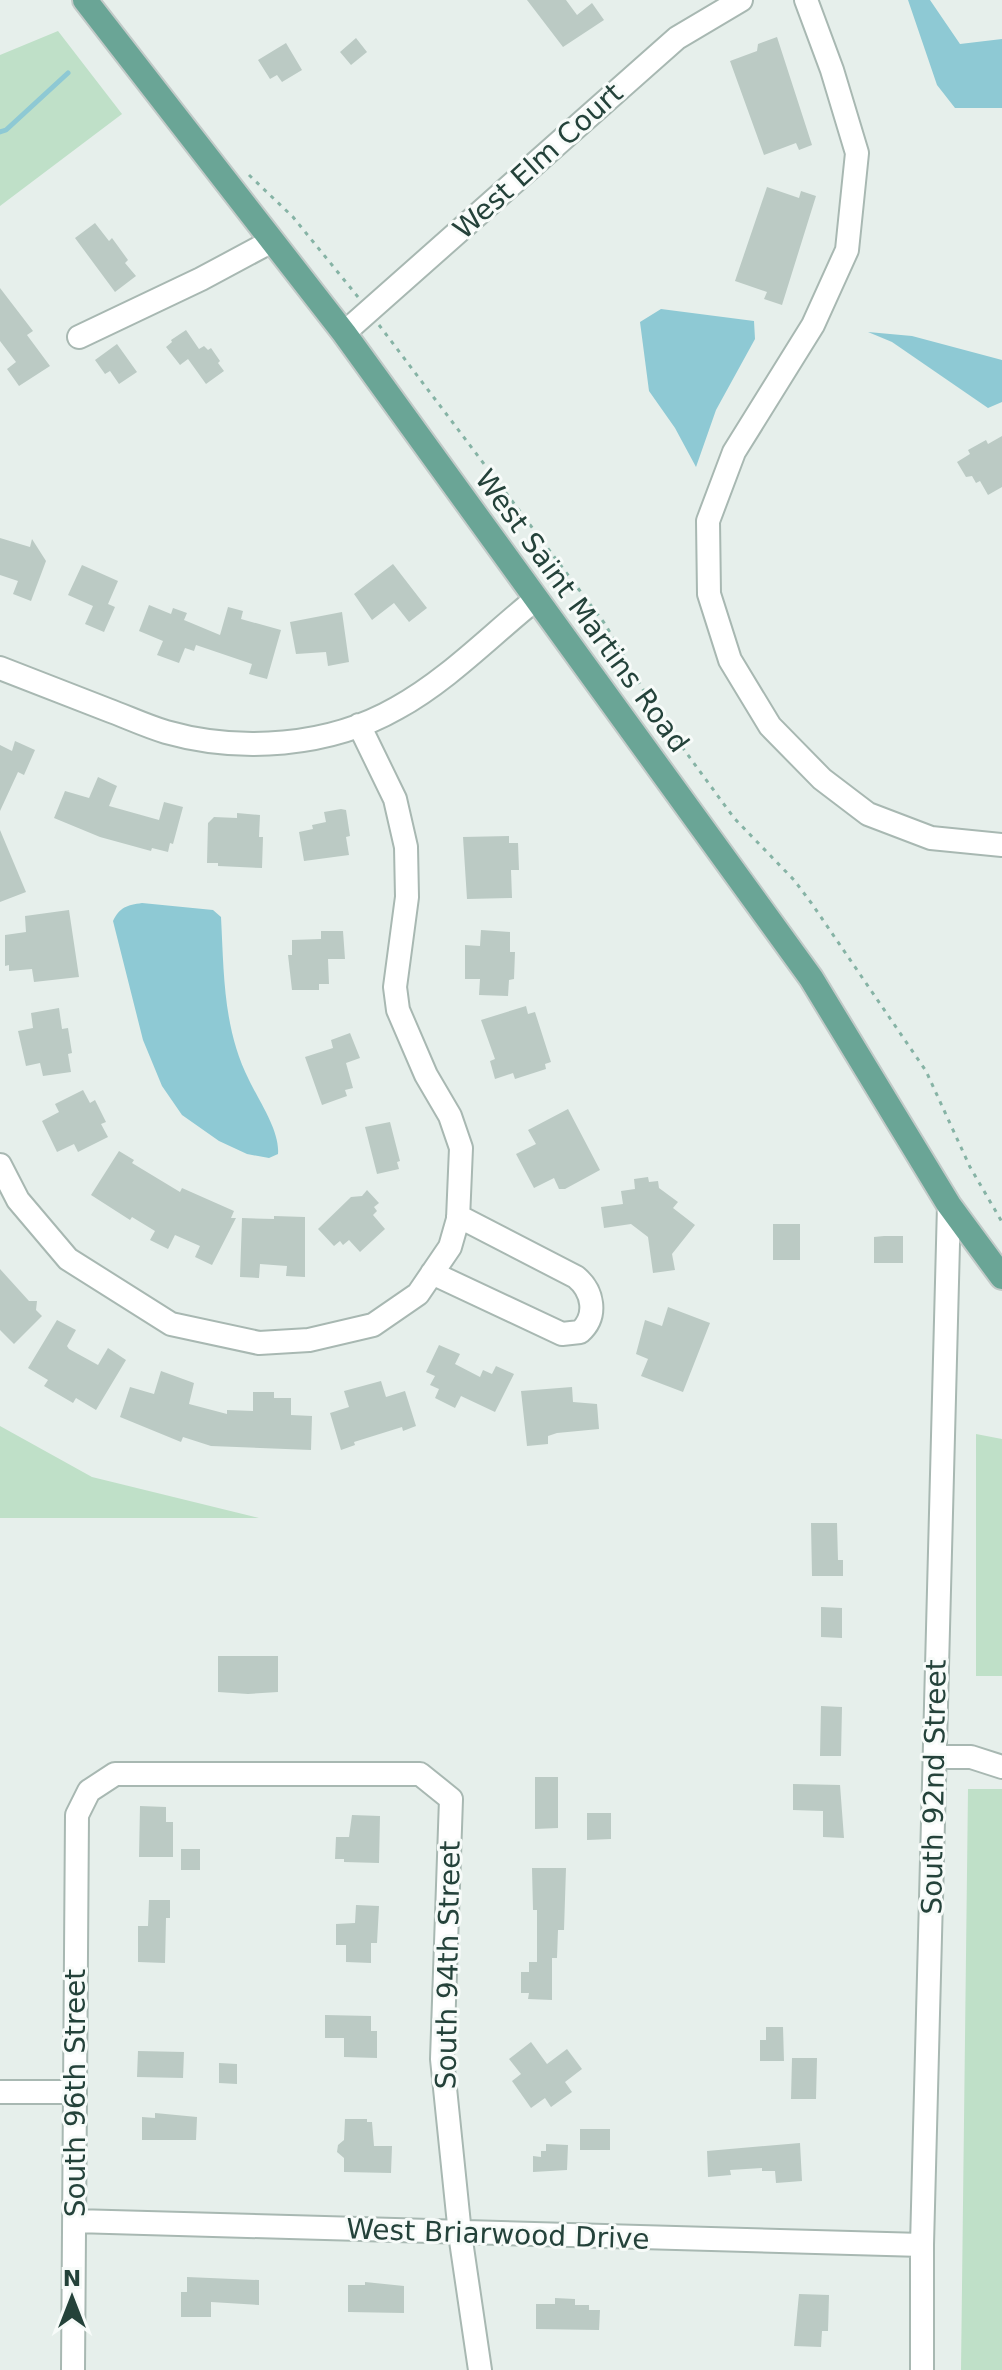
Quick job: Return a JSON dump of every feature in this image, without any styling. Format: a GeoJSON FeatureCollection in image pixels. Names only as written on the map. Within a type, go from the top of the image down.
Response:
{"type":"FeatureCollection","features":[{"type":"Feature","properties":{"kind":"main road","name":"West Saint Martins Road"},"geometry":{"type":"LineString","coordinates":[[85,0],[344,333],[811,978],[949,1205],[1002,1277]]}},
{"type":"Feature","properties":{"kind":"street","name":"West Elm Court"},"geometry":{"type":"LineString","coordinates":[[344,333],[677,38],[741,0]]}},
{"type":"Feature","properties":{"kind":"street"},"geometry":{"type":"LineString","coordinates":[[806,0],[832,70],[857,153],[847,250],[813,325],[734,452],[708,521],[709,594],[730,660],[770,726],[822,779],[868,814],[931,838],[1002,845]]}},
{"type":"Feature","properties":{"kind":"street"},"geometry":{"type":"LineString","coordinates":[[79,337],[201,279],[272,241]]}},
{"type":"Feature","properties":{"kind":"street"},"geometry":{"type":"LineString","coordinates":[[0,668],[165,731],[220,743],[279,743],[324,736],[397,708],[439,679],[536,599]]}},
{"type":"Feature","properties":{"kind":"street"},"geometry":{"type":"LineString","coordinates":[[0,1165],[18,1200],[68,1259],[171,1324],[259,1343],[309,1340],[373,1325],[418,1294],[450,1247],[458,1216],[461,1148],[450,1116],[426,1075],[398,1010],[395,987],[407,897],[406,847],[395,799],[359,725]]}},
{"type":"Feature","properties":{"kind":"street","name":"South 92nd Street"},"geometry":{"type":"LineString","coordinates":[[922,2370],[922,2245],[949,1205]]}},
{"type":"Feature","properties":{"kind":"street"},"geometry":{"type":"LineString","coordinates":[[432,1273],[562,1334],[580,1332],[590,1318],[591,1296],[576,1277],[458,1216]]}},
{"type":"Feature","properties":{"kind":"street"},"geometry":{"type":"LineString","coordinates":[[935,1757],[971,1757],[1002,1767]]}},
{"type":"Feature","properties":{"kind":"street","name":"South 94th Street"},"geometry":{"type":"LineString","coordinates":[[77,1815],[89,1791],[115,1774],[420,1774],[451,1799],[442,2059],[460,2234],[480,2370]]}},
{"type":"Feature","properties":{"kind":"street","name":"South 96th Street"},"geometry":{"type":"LineString","coordinates":[[73,2370],[77,1815]]}},
{"type":"Feature","properties":{"kind":"street"},"geometry":{"type":"LineString","coordinates":[[0,2092],[75,2092]]}},
{"type":"Feature","properties":{"kind":"street","name":"West Briarwood Drive"},"geometry":{"type":"LineString","coordinates":[[75,2221],[922,2245]]}},
{"type":"Feature","properties":{"kind":"path"},"geometry":{"type":"LineString","coordinates":[[246,172],[293,217],[368,311],[605,624],[655,710],[734,818],[794,880],[812,904],[926,1071],[975,1177],[1002,1222]]}},
{"type":"Feature","properties":{"kind":"green space"},"geometry":{"type":"Polygon","coordinates":[[[58,31],[122,114],[0,206],[0,55],[58,31]]]}},
{"type":"Feature","properties":{"kind":"green space"},"geometry":{"type":"Polygon","coordinates":[[[0,1426],[92,1477],[259,1518],[0,1518],[0,1426]]]}},
{"type":"Feature","properties":{"kind":"green space"},"geometry":{"type":"Polygon","coordinates":[[[976,1434],[1002,1439],[1002,1676],[976,1676],[976,1434]]]}},
{"type":"Feature","properties":{"kind":"green space"},"geometry":{"type":"Polygon","coordinates":[[[968,1789],[1002,1789],[1002,2370],[961,2370],[968,1789]]]}},
{"type":"Feature","properties":{"kind":"water"},"geometry":{"type":"Polygon","coordinates":[[[908,0],[930,0],[960,44],[1002,39],[1002,108],[955,108],[937,85],[908,0]]]}},
{"type":"Feature","properties":{"kind":"water"},"geometry":{"type":"Polygon","coordinates":[[[661,309],[754,321],[755,339],[716,410],[696,467],[675,428],[649,391],[640,322],[661,309]]]}},
{"type":"Feature","properties":{"kind":"water"},"geometry":{"type":"Polygon","coordinates":[[[868,332],[912,336],[1002,360],[1002,402],[988,408],[892,342],[868,332]]]}},
{"type":"Feature","properties":{"kind":"water"},"geometry":{"type":"Polygon","coordinates":[[[142,903],[213,910],[221,917],[226,1000],[234,1041],[276,1136],[278,1154],[269,1158],[247,1154],[219,1141],[182,1115],[162,1086],[143,1040],[113,921],[124,908],[142,903]]]}},
{"type":"Feature","properties":{"kind":"building"},"geometry":{"type":"Polygon","coordinates":[[[527,0],[566,0],[577,15],[592,3],[604,20],[563,47],[527,0]]]}},
{"type":"Feature","properties":{"kind":"building"},"geometry":{"type":"Polygon","coordinates":[[[777,37],[812,145],[799,150],[796,143],[764,155],[730,61],[757,51],[758,44],[777,37]]]}},
{"type":"Feature","properties":{"kind":"building"},"geometry":{"type":"Polygon","coordinates":[[[356,38],[367,52],[351,65],[340,52],[356,38]]]}},
{"type":"Feature","properties":{"kind":"building"},"geometry":{"type":"Polygon","coordinates":[[[286,43],[302,70],[282,82],[277,75],[270,79],[258,60],[286,43]]]}},
{"type":"Feature","properties":{"kind":"building"},"geometry":{"type":"Polygon","coordinates":[[[767,187],[799,198],[801,191],[816,196],[782,305],[764,299],[767,292],[735,281],[767,187]]]}},
{"type":"Feature","properties":{"kind":"building"},"geometry":{"type":"Polygon","coordinates":[[[95,223],[109,241],[112,238],[136,276],[115,292],[75,238],[95,223]]]}},
{"type":"Feature","properties":{"kind":"building"},"geometry":{"type":"Polygon","coordinates":[[[0,288],[33,331],[27,335],[50,366],[19,386],[7,369],[16,362],[0,341],[0,288]]]}},
{"type":"Feature","properties":{"kind":"building"},"geometry":{"type":"Polygon","coordinates":[[[186,330],[199,349],[204,346],[208,350],[211,348],[224,371],[206,384],[188,359],[180,365],[166,347],[186,330]]]}},
{"type":"Feature","properties":{"kind":"building"},"geometry":{"type":"Polygon","coordinates":[[[117,344],[137,372],[119,384],[110,371],[105,374],[95,360],[117,344]]]}},
{"type":"Feature","properties":{"kind":"building"},"geometry":{"type":"Polygon","coordinates":[[[1002,436],[1002,487],[988,495],[980,481],[976,483],[972,476],[966,477],[957,462],[970,454],[968,450],[1002,436]]]}},
{"type":"Feature","properties":{"kind":"building"},"geometry":{"type":"Polygon","coordinates":[[[0,538],[30,547],[32,539],[46,561],[31,601],[13,594],[18,581],[0,575],[0,538]]]}},
{"type":"Feature","properties":{"kind":"building"},"geometry":{"type":"Polygon","coordinates":[[[393,564],[427,608],[409,622],[394,603],[372,620],[354,594],[393,564]]]}},
{"type":"Feature","properties":{"kind":"building"},"geometry":{"type":"Polygon","coordinates":[[[82,565],[118,581],[108,604],[115,607],[104,632],[85,624],[93,606],[68,595],[82,565]]]}},
{"type":"Feature","properties":{"kind":"building"},"geometry":{"type":"Polygon","coordinates":[[[149,605],[171,614],[173,608],[187,613],[184,620],[220,635],[228,607],[243,611],[241,619],[281,630],[267,679],[249,674],[252,664],[196,645],[194,651],[185,648],[179,663],[157,655],[163,641],[139,631],[149,605]]]}},
{"type":"Feature","properties":{"kind":"building"},"geometry":{"type":"Polygon","coordinates":[[[342,612],[349,662],[328,666],[326,652],[296,654],[290,622],[342,612]]]}},
{"type":"Feature","properties":{"kind":"building"},"geometry":{"type":"Polygon","coordinates":[[[15,741],[35,750],[24,775],[18,772],[0,811],[0,745],[12,751],[15,741]]]}},
{"type":"Feature","properties":{"kind":"building"},"geometry":{"type":"Polygon","coordinates":[[[98,777],[117,786],[109,806],[159,820],[164,802],[183,807],[168,852],[152,848],[151,851],[100,837],[54,818],[65,791],[89,798],[98,777]]]}},
{"type":"Feature","properties":{"kind":"building"},"geometry":{"type":"Polygon","coordinates":[[[346,810],[349,855],[304,861],[299,832],[326,822],[324,812],[346,810]]]}},
{"type":"Feature","properties":{"kind":"building"},"geometry":{"type":"Polygon","coordinates":[[[237,813],[260,815],[262,868],[207,863],[208,823],[214,817],[237,818],[237,813]]]}},
{"type":"Feature","properties":{"kind":"building"},"geometry":{"type":"Polygon","coordinates":[[[0,830],[26,892],[0,902],[0,830]]]}},
{"type":"Feature","properties":{"kind":"building"},"geometry":{"type":"Polygon","coordinates":[[[509,836],[509,843],[518,843],[519,870],[511,870],[512,898],[467,899],[463,837],[509,836]]]}},
{"type":"Feature","properties":{"kind":"building"},"geometry":{"type":"Polygon","coordinates":[[[69,910],[79,977],[34,982],[32,969],[9,971],[9,965],[5,966],[5,935],[26,932],[25,916],[69,910]]]}},
{"type":"Feature","properties":{"kind":"building"},"geometry":{"type":"Polygon","coordinates":[[[481,930],[510,932],[510,952],[515,952],[514,979],[509,980],[508,996],[479,995],[480,979],[465,979],[465,945],[480,946],[481,930]]]}},
{"type":"Feature","properties":{"kind":"building"},"geometry":{"type":"Polygon","coordinates":[[[321,931],[343,931],[345,959],[328,959],[329,984],[319,984],[319,990],[292,990],[288,955],[292,955],[292,940],[321,939],[321,931]]]}},
{"type":"Feature","properties":{"kind":"building"},"geometry":{"type":"Polygon","coordinates":[[[526,1006],[528,1014],[535,1012],[551,1062],[545,1064],[546,1069],[515,1079],[513,1073],[495,1079],[490,1061],[495,1059],[481,1020],[526,1006]]]}},
{"type":"Feature","properties":{"kind":"building"},"geometry":{"type":"Polygon","coordinates":[[[59,1008],[62,1029],[68,1028],[71,1072],[43,1076],[40,1063],[26,1066],[18,1031],[33,1028],[31,1013],[59,1008]]]}},
{"type":"Feature","properties":{"kind":"building"},"geometry":{"type":"Polygon","coordinates":[[[350,1033],[360,1058],[346,1063],[353,1088],[345,1090],[347,1096],[322,1105],[305,1057],[333,1048],[331,1040],[350,1033]]]}},
{"type":"Feature","properties":{"kind":"building"},"geometry":{"type":"Polygon","coordinates":[[[83,1090],[90,1103],[95,1100],[106,1122],[101,1124],[108,1137],[78,1152],[74,1144],[57,1152],[42,1121],[59,1112],[55,1104],[83,1090]]]}},
{"type":"Feature","properties":{"kind":"building"},"geometry":{"type":"Polygon","coordinates":[[[568,1109],[600,1170],[565,1189],[559,1189],[554,1178],[534,1188],[516,1154],[536,1144],[528,1130],[568,1109]]]}},
{"type":"Feature","properties":{"kind":"building"},"geometry":{"type":"Polygon","coordinates":[[[390,1122],[400,1161],[397,1162],[399,1169],[377,1174],[365,1127],[390,1122]]]}},
{"type":"Feature","properties":{"kind":"building"},"geometry":{"type":"Polygon","coordinates":[[[119,1151],[134,1160],[132,1163],[180,1192],[182,1188],[234,1211],[231,1218],[236,1218],[212,1265],[195,1257],[200,1246],[175,1235],[168,1249],[150,1240],[155,1231],[132,1217],[130,1220],[91,1195],[119,1151]]]}},
{"type":"Feature","properties":{"kind":"building"},"geometry":{"type":"Polygon","coordinates":[[[648,1177],[649,1182],[658,1181],[659,1188],[678,1202],[673,1208],[695,1225],[672,1254],[675,1270],[653,1273],[648,1237],[631,1224],[604,1228],[601,1207],[623,1204],[621,1191],[635,1189],[634,1179],[648,1177]]]}},
{"type":"Feature","properties":{"kind":"building"},"geometry":{"type":"Polygon","coordinates":[[[367,1190],[379,1203],[374,1207],[377,1211],[373,1215],[385,1229],[360,1252],[349,1240],[343,1245],[340,1241],[334,1246],[318,1229],[351,1197],[362,1196],[367,1190]]]}},
{"type":"Feature","properties":{"kind":"building"},"geometry":{"type":"Polygon","coordinates":[[[274,1216],[305,1217],[305,1277],[286,1276],[287,1266],[260,1264],[259,1278],[240,1277],[242,1218],[274,1219],[274,1216]]]}},
{"type":"Feature","properties":{"kind":"building"},"geometry":{"type":"Polygon","coordinates":[[[773,1224],[800,1224],[800,1260],[773,1260],[773,1224]]]}},
{"type":"Feature","properties":{"kind":"building"},"geometry":{"type":"Polygon","coordinates":[[[903,1236],[903,1263],[874,1263],[874,1237],[903,1236]]]}},
{"type":"Feature","properties":{"kind":"building"},"geometry":{"type":"Polygon","coordinates":[[[0,1269],[29,1301],[37,1301],[36,1310],[42,1316],[14,1344],[0,1330],[0,1269]]]}},
{"type":"Feature","properties":{"kind":"building"},"geometry":{"type":"Polygon","coordinates":[[[668,1307],[710,1323],[683,1392],[641,1376],[648,1359],[636,1354],[645,1320],[662,1326],[668,1307]]]}},
{"type":"Feature","properties":{"kind":"building"},"geometry":{"type":"Polygon","coordinates":[[[57,1320],[76,1330],[67,1346],[69,1349],[98,1365],[108,1348],[126,1360],[96,1410],[76,1398],[73,1403],[44,1386],[48,1380],[28,1368],[57,1320]]]}},
{"type":"Feature","properties":{"kind":"building"},"geometry":{"type":"Polygon","coordinates":[[[439,1345],[460,1354],[455,1364],[480,1377],[483,1370],[492,1374],[496,1366],[514,1374],[495,1412],[461,1396],[455,1408],[435,1398],[439,1389],[430,1385],[435,1376],[426,1372],[439,1345]]]}},
{"type":"Feature","properties":{"kind":"building"},"geometry":{"type":"Polygon","coordinates":[[[161,1371],[194,1383],[189,1404],[227,1414],[227,1410],[253,1411],[253,1392],[274,1392],[274,1398],[291,1398],[291,1415],[312,1416],[311,1450],[211,1446],[183,1437],[181,1442],[120,1417],[130,1387],[154,1394],[161,1371]]]}},
{"type":"Feature","properties":{"kind":"building"},"geometry":{"type":"Polygon","coordinates":[[[381,1381],[386,1397],[405,1391],[416,1426],[403,1431],[402,1427],[354,1442],[355,1445],[341,1450],[330,1413],[349,1407],[344,1391],[381,1381]]]}},
{"type":"Feature","properties":{"kind":"building"},"geometry":{"type":"Polygon","coordinates":[[[572,1387],[573,1402],[597,1404],[599,1429],[557,1433],[548,1436],[548,1444],[527,1446],[521,1391],[572,1387]]]}},
{"type":"Feature","properties":{"kind":"building"},"geometry":{"type":"Polygon","coordinates":[[[811,1523],[837,1523],[838,1560],[843,1560],[843,1576],[812,1576],[811,1523]]]}},
{"type":"Feature","properties":{"kind":"building"},"geometry":{"type":"Polygon","coordinates":[[[821,1607],[842,1608],[842,1638],[821,1637],[821,1607]]]}},
{"type":"Feature","properties":{"kind":"building"},"geometry":{"type":"Polygon","coordinates":[[[218,1656],[278,1656],[278,1692],[218,1692],[218,1656]]]}},
{"type":"Feature","properties":{"kind":"building"},"geometry":{"type":"Polygon","coordinates":[[[821,1706],[842,1707],[841,1756],[820,1756],[821,1706]]]}},
{"type":"Feature","properties":{"kind":"building"},"geometry":{"type":"Polygon","coordinates":[[[535,1777],[558,1777],[558,1828],[535,1829],[535,1777]]]}},
{"type":"Feature","properties":{"kind":"building"},"geometry":{"type":"Polygon","coordinates":[[[793,1784],[840,1785],[844,1838],[823,1837],[823,1811],[793,1810],[793,1784]]]}},
{"type":"Feature","properties":{"kind":"building"},"geometry":{"type":"Polygon","coordinates":[[[140,1806],[166,1807],[166,1822],[173,1822],[173,1857],[139,1857],[140,1806]]]}},
{"type":"Feature","properties":{"kind":"building"},"geometry":{"type":"Polygon","coordinates":[[[587,1813],[611,1813],[611,1839],[587,1840],[587,1813]]]}},
{"type":"Feature","properties":{"kind":"building"},"geometry":{"type":"Polygon","coordinates":[[[352,1815],[380,1816],[379,1863],[335,1859],[336,1837],[349,1837],[352,1815]]]}},
{"type":"Feature","properties":{"kind":"building"},"geometry":{"type":"Polygon","coordinates":[[[181,1849],[200,1849],[200,1870],[181,1870],[181,1849]]]}},
{"type":"Feature","properties":{"kind":"building"},"geometry":{"type":"Polygon","coordinates":[[[532,1868],[566,1868],[564,1930],[558,1930],[557,1958],[552,1958],[552,2000],[528,1999],[529,1993],[521,1993],[521,1972],[529,1972],[529,1962],[537,1962],[537,1910],[533,1910],[532,1868]]]}},
{"type":"Feature","properties":{"kind":"building"},"geometry":{"type":"Polygon","coordinates":[[[149,1900],[170,1900],[170,1918],[166,1918],[165,1963],[138,1962],[138,1926],[148,1926],[149,1900]]]}},
{"type":"Feature","properties":{"kind":"building"},"geometry":{"type":"Polygon","coordinates":[[[356,1905],[379,1906],[377,1943],[371,1943],[371,1963],[346,1962],[346,1945],[336,1945],[336,1924],[355,1923],[356,1905]]]}},
{"type":"Feature","properties":{"kind":"building"},"geometry":{"type":"Polygon","coordinates":[[[325,2015],[371,2016],[371,2031],[377,2031],[377,2058],[344,2057],[344,2038],[325,2038],[325,2015]]]}},
{"type":"Feature","properties":{"kind":"building"},"geometry":{"type":"Polygon","coordinates":[[[766,2027],[783,2027],[784,2061],[760,2061],[760,2040],[766,2040],[766,2027]]]}},
{"type":"Feature","properties":{"kind":"building"},"geometry":{"type":"Polygon","coordinates":[[[531,2042],[547,2064],[567,2049],[582,2069],[565,2082],[572,2092],[551,2107],[545,2098],[531,2108],[512,2081],[521,2074],[509,2059],[531,2042]]]}},
{"type":"Feature","properties":{"kind":"building"},"geometry":{"type":"Polygon","coordinates":[[[138,2051],[184,2052],[183,2078],[137,2077],[138,2051]]]}},
{"type":"Feature","properties":{"kind":"building"},"geometry":{"type":"Polygon","coordinates":[[[792,2058],[817,2058],[816,2099],[791,2099],[792,2058]]]}},
{"type":"Feature","properties":{"kind":"building"},"geometry":{"type":"Polygon","coordinates":[[[219,2063],[237,2064],[237,2084],[219,2083],[219,2063]]]}},
{"type":"Feature","properties":{"kind":"building"},"geometry":{"type":"Polygon","coordinates":[[[155,2113],[197,2117],[196,2140],[142,2140],[142,2117],[155,2118],[155,2113]]]}},
{"type":"Feature","properties":{"kind":"building"},"geometry":{"type":"Polygon","coordinates":[[[345,2119],[367,2119],[367,2122],[372,2122],[374,2146],[392,2146],[391,2173],[344,2172],[344,2158],[337,2152],[338,2145],[344,2140],[345,2119]]]}},
{"type":"Feature","properties":{"kind":"building"},"geometry":{"type":"Polygon","coordinates":[[[580,2129],[610,2129],[610,2150],[580,2150],[580,2129]]]}},
{"type":"Feature","properties":{"kind":"building"},"geometry":{"type":"Polygon","coordinates":[[[800,2143],[802,2181],[776,2183],[775,2171],[762,2171],[762,2168],[730,2170],[731,2175],[708,2177],[707,2151],[800,2143]]]}},
{"type":"Feature","properties":{"kind":"building"},"geometry":{"type":"Polygon","coordinates":[[[546,2144],[568,2145],[567,2170],[533,2172],[533,2156],[541,2157],[541,2151],[546,2151],[546,2144]]]}},
{"type":"Feature","properties":{"kind":"building"},"geometry":{"type":"Polygon","coordinates":[[[187,2277],[259,2280],[259,2305],[211,2302],[211,2317],[181,2317],[181,2292],[187,2292],[187,2277]]]}},
{"type":"Feature","properties":{"kind":"building"},"geometry":{"type":"Polygon","coordinates":[[[365,2282],[404,2286],[404,2313],[348,2312],[348,2285],[365,2285],[365,2282]]]}},
{"type":"Feature","properties":{"kind":"building"},"geometry":{"type":"Polygon","coordinates":[[[799,2294],[829,2295],[828,2331],[822,2331],[821,2347],[794,2346],[799,2294]]]}},
{"type":"Feature","properties":{"kind":"building"},"geometry":{"type":"Polygon","coordinates":[[[555,2298],[575,2299],[575,2305],[589,2305],[589,2310],[600,2310],[599,2330],[536,2329],[536,2304],[555,2304],[555,2298]]]}},
{"type":"Feature","properties":{"kind":"waterway"},"geometry":{"type":"LineString","coordinates":[[0,132],[6,130],[68,73]]}}]}
